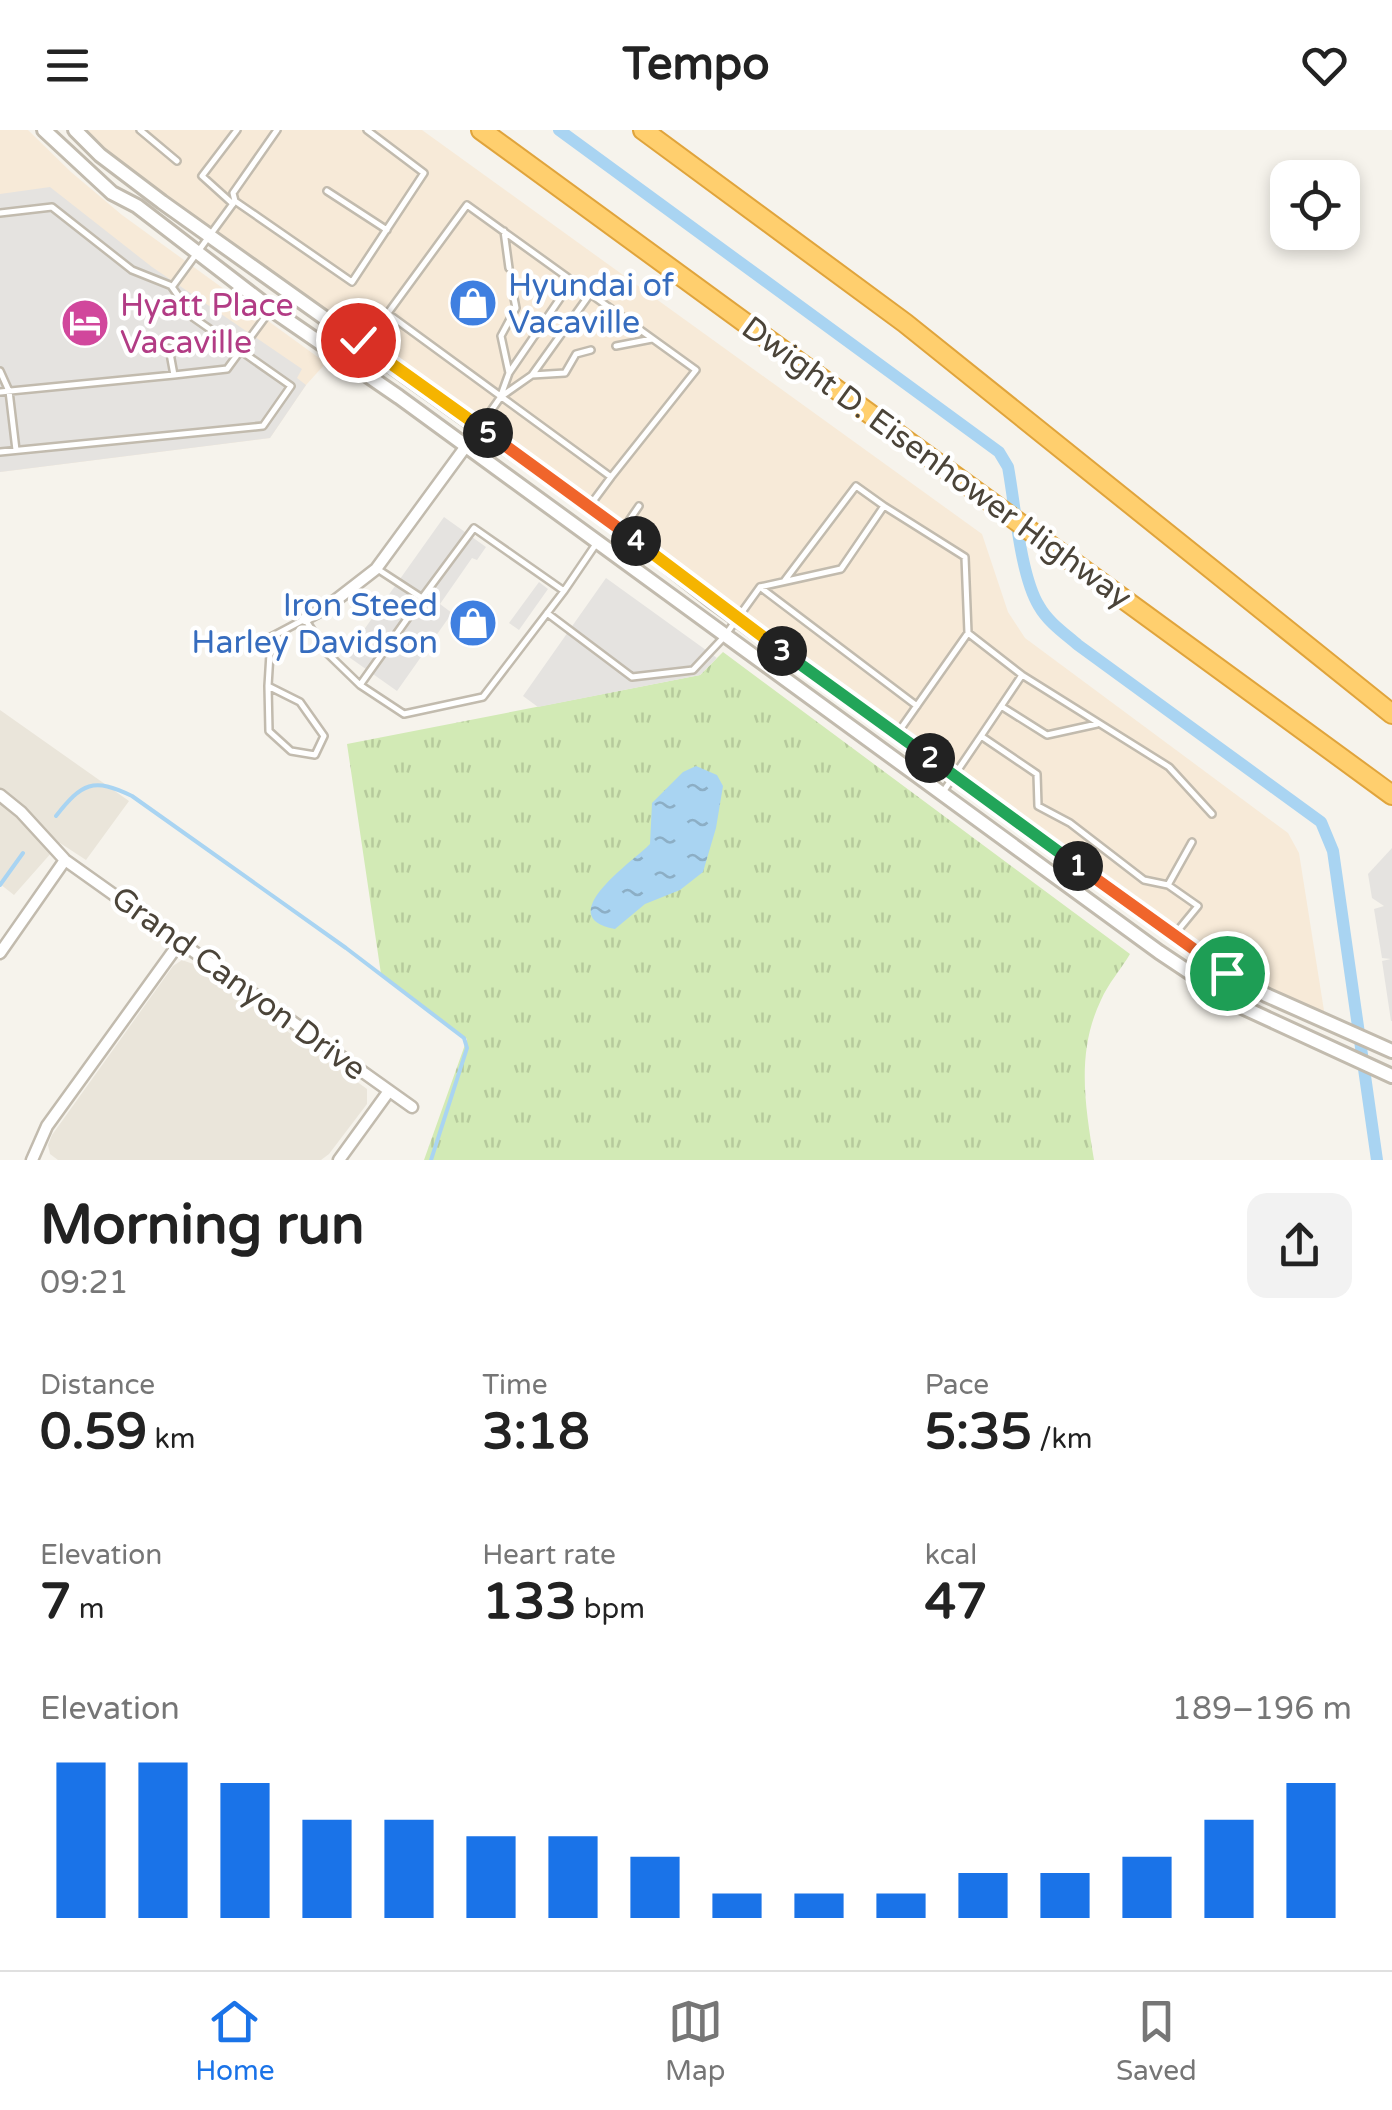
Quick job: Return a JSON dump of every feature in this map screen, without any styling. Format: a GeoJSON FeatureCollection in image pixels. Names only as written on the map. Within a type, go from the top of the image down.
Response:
{"type":"FeatureCollection","features":[{"type":"Feature","properties":{"kind":"highway","name":"Dwight D. Eisenhower Highway"},"geometry":{"type":"LineString","coordinates":[[481,130],[1392,795]]}},
{"type":"Feature","properties":{"kind":"highway"},"geometry":{"type":"LineString","coordinates":[[643,130],[906,324],[1392,714]]}},
{"type":"Feature","properties":{"kind":"street"},"geometry":{"type":"LineString","coordinates":[[44,130],[112,194],[137,206],[271,309],[598,542],[1159,952],[1240,1006],[1392,1076]]}},
{"type":"Feature","properties":{"kind":"street"},"geometry":{"type":"LineString","coordinates":[[75,130],[100,154],[210,237],[589,506],[1174,935],[1266,995],[1392,1051]]}},
{"type":"Feature","properties":{"kind":"street"},"geometry":{"type":"LineString","coordinates":[[305,619],[327,607],[376,568],[480,428]]}},
{"type":"Feature","properties":{"kind":"street","name":"Grand Canyon Drive"},"geometry":{"type":"LineString","coordinates":[[0,795],[65,860],[412,1107]]}},
{"type":"Feature","properties":{"kind":"street"},"geometry":{"type":"LineString","coordinates":[[0,953],[65,860]]}},
{"type":"Feature","properties":{"kind":"street"},"geometry":{"type":"LineString","coordinates":[[1159,952],[1174,935]]}},
{"type":"Feature","properties":{"kind":"street"},"geometry":{"type":"LineString","coordinates":[[32,1160],[47,1126],[180,942]]}},
{"type":"Feature","properties":{"kind":"street"},"geometry":{"type":"LineString","coordinates":[[339,1160],[389,1091]]}},
{"type":"Feature","properties":{"kind":"lane"},"geometry":{"type":"LineString","coordinates":[[140,130],[177,161]]}},
{"type":"Feature","properties":{"kind":"lane"},"geometry":{"type":"LineString","coordinates":[[237,130],[202,176],[352,282],[424,173],[367,130]]}},
{"type":"Feature","properties":{"kind":"lane"},"geometry":{"type":"LineString","coordinates":[[172,286],[234,202],[233,193],[277,130]]}},
{"type":"Feature","properties":{"kind":"lane"},"geometry":{"type":"LineString","coordinates":[[328,191],[387,230]]}},
{"type":"Feature","properties":{"kind":"lane"},"geometry":{"type":"LineString","coordinates":[[364,345],[467,205],[696,370],[589,506]]}},
{"type":"Feature","properties":{"kind":"lane"},"geometry":{"type":"LineString","coordinates":[[0,213],[52,207],[132,270],[172,286],[194,318],[291,386],[262,426],[0,452]]}},
{"type":"Feature","properties":{"kind":"lane"},"geometry":{"type":"LineString","coordinates":[[504,232],[509,268]]}},
{"type":"Feature","properties":{"kind":"lane"},"geometry":{"type":"LineString","coordinates":[[480,428],[500,398],[509,372],[572,281]]}},
{"type":"Feature","properties":{"kind":"lane"},"geometry":{"type":"LineString","coordinates":[[500,398],[532,375],[590,294]]}},
{"type":"Feature","properties":{"kind":"lane"},"geometry":{"type":"LineString","coordinates":[[509,372],[501,336],[516,308],[514,298]]}},
{"type":"Feature","properties":{"kind":"lane"},"geometry":{"type":"LineString","coordinates":[[0,392],[227,369],[271,309]]}},
{"type":"Feature","properties":{"kind":"lane"},"geometry":{"type":"LineString","coordinates":[[386,313],[611,477]]}},
{"type":"Feature","properties":{"kind":"lane"},"geometry":{"type":"LineString","coordinates":[[616,346],[653,339]]}},
{"type":"Feature","properties":{"kind":"lane"},"geometry":{"type":"LineString","coordinates":[[169,348],[174,375]]}},
{"type":"Feature","properties":{"kind":"lane"},"geometry":{"type":"LineString","coordinates":[[532,375],[566,373],[576,354],[591,350]]}},
{"type":"Feature","properties":{"kind":"lane"},"geometry":{"type":"LineString","coordinates":[[0,371],[9,390],[16,450]]}},
{"type":"Feature","properties":{"kind":"lane"},"geometry":{"type":"LineString","coordinates":[[783,582],[856,486],[966,557],[968,633],[897,734]]}},
{"type":"Feature","properties":{"kind":"lane"},"geometry":{"type":"LineString","coordinates":[[622,530],[640,506]]}},
{"type":"Feature","properties":{"kind":"lane"},"geometry":{"type":"LineString","coordinates":[[547,613],[632,677],[692,670],[724,637],[760,587],[841,570],[884,506]]}},
{"type":"Feature","properties":{"kind":"lane"},"geometry":{"type":"LineString","coordinates":[[360,685],[474,528],[564,591]]}},
{"type":"Feature","properties":{"kind":"lane"},"geometry":{"type":"LineString","coordinates":[[268,686],[300,702],[324,736],[315,755],[291,750],[269,730],[268,686],[271,637],[305,619],[326,652],[360,685],[404,714],[483,697],[598,542]]}},
{"type":"Feature","properties":{"kind":"lane"},"geometry":{"type":"LineString","coordinates":[[376,568],[422,598]]}},
{"type":"Feature","properties":{"kind":"lane"},"geometry":{"type":"LineString","coordinates":[[760,587],[917,706]]}},
{"type":"Feature","properties":{"kind":"lane"},"geometry":{"type":"LineString","coordinates":[[968,633],[1022,675],[1169,767],[1212,814]]}},
{"type":"Feature","properties":{"kind":"lane"},"geometry":{"type":"LineString","coordinates":[[942,794],[1022,675]]}},
{"type":"Feature","properties":{"kind":"lane"},"geometry":{"type":"LineString","coordinates":[[1001,706],[1046,735],[1097,724]]}},
{"type":"Feature","properties":{"kind":"lane"},"geometry":{"type":"LineString","coordinates":[[981,736],[1036,774],[1038,806],[1070,824],[1144,880],[1168,884],[1198,906],[1174,935]]}},
{"type":"Feature","properties":{"kind":"lane"},"geometry":{"type":"LineString","coordinates":[[1168,884],[1192,842]]}},
{"type":"Feature","properties":{"kind":"shaded area"},"geometry":{"type":"Polygon","coordinates":[[[0,130],[28,130],[122,215],[326,363],[270,438],[0,472],[0,130]]]}},
{"type":"Feature","properties":{"kind":"shaded area"},"geometry":{"type":"Polygon","coordinates":[[[84,130],[422,130],[982,534],[1008,612],[1025,638],[1288,833],[1299,853],[1325,1017],[1276,999],[1181,933],[920,738],[140,178],[84,130]]]}},
{"type":"Feature","properties":{"kind":"shaded area"},"geometry":{"type":"Polygon","coordinates":[[[50,187],[152,267],[302,369],[297,378],[306,385],[270,438],[0,472],[0,194],[50,187]]]}},
{"type":"Feature","properties":{"kind":"shaded area"},"geometry":{"type":"Polygon","coordinates":[[[444,517],[486,547],[477,560],[472,558],[440,604],[452,613],[397,691],[346,655],[444,517]]]}},
{"type":"Feature","properties":{"kind":"shaded area"},"geometry":{"type":"Polygon","coordinates":[[[606,578],[717,658],[700,675],[538,707],[523,696],[606,578]]]}},
{"type":"Feature","properties":{"kind":"shaded area"},"geometry":{"type":"Polygon","coordinates":[[[539,582],[548,589],[519,630],[509,623],[539,582]]]}},
{"type":"Feature","properties":{"kind":"shaded area"},"geometry":{"type":"Polygon","coordinates":[[[0,710],[129,801],[86,860],[60,843],[14,895],[0,884],[0,710]]]}},
{"type":"Feature","properties":{"kind":"shaded area"},"geometry":{"type":"Polygon","coordinates":[[[1392,848],[1391,1021],[1382,961],[1391,959],[1382,958],[1374,909],[1384,906],[1372,898],[1368,874],[1392,848]]]}},
{"type":"Feature","properties":{"kind":"shaded area"},"geometry":{"type":"Polygon","coordinates":[[[182,960],[196,965],[367,1089],[367,1104],[321,1160],[58,1160],[50,1154],[52,1135],[173,966],[182,960]]]}},
{"type":"Feature","properties":{"kind":"green space"},"geometry":{"type":"Polygon","coordinates":[[[723,652],[1130,954],[1104,994],[1088,1039],[1085,1079],[1094,1160],[424,1160],[467,1039],[381,974],[347,744],[700,675],[723,652]]]}},
{"type":"Feature","properties":{"kind":"water"},"geometry":{"type":"Polygon","coordinates":[[[696,766],[717,775],[723,786],[703,872],[680,890],[645,904],[615,929],[597,923],[591,913],[602,888],[650,844],[652,803],[683,772],[696,766]]]}},
{"type":"Feature","properties":{"kind":"waterway"},"geometry":{"type":"LineString","coordinates":[[559,130],[999,452],[1008,467],[1027,576],[1047,617],[1078,645],[1321,822],[1333,851],[1377,1160]]}},
{"type":"Feature","properties":{"kind":"waterway"},"geometry":{"type":"LineString","coordinates":[[56,816],[73,796],[89,786],[107,786],[132,796],[346,948],[464,1038],[467,1048],[431,1160]]}},
{"type":"Feature","properties":{"kind":"waterway"},"geometry":{"type":"LineString","coordinates":[[0,885],[23,853]]}},
{"type":"Feature","properties":{"kind":"place","name":"Hyundai of Vacaville"},"geometry":{"type":"Point","coordinates":[473,303]}},
{"type":"Feature","properties":{"kind":"place","name":"Hyatt Place Vacaville"},"geometry":{"type":"Point","coordinates":[85,323]}},
{"type":"Feature","properties":{"kind":"place","name":"Iron Steed Harley Davidson"},"geometry":{"type":"Point","coordinates":[473,623]}},
{"type":"Feature","properties":{"kind":"route"},"geometry":{"type":"LineString","coordinates":[[358,340],[1227,973]]}}]}
